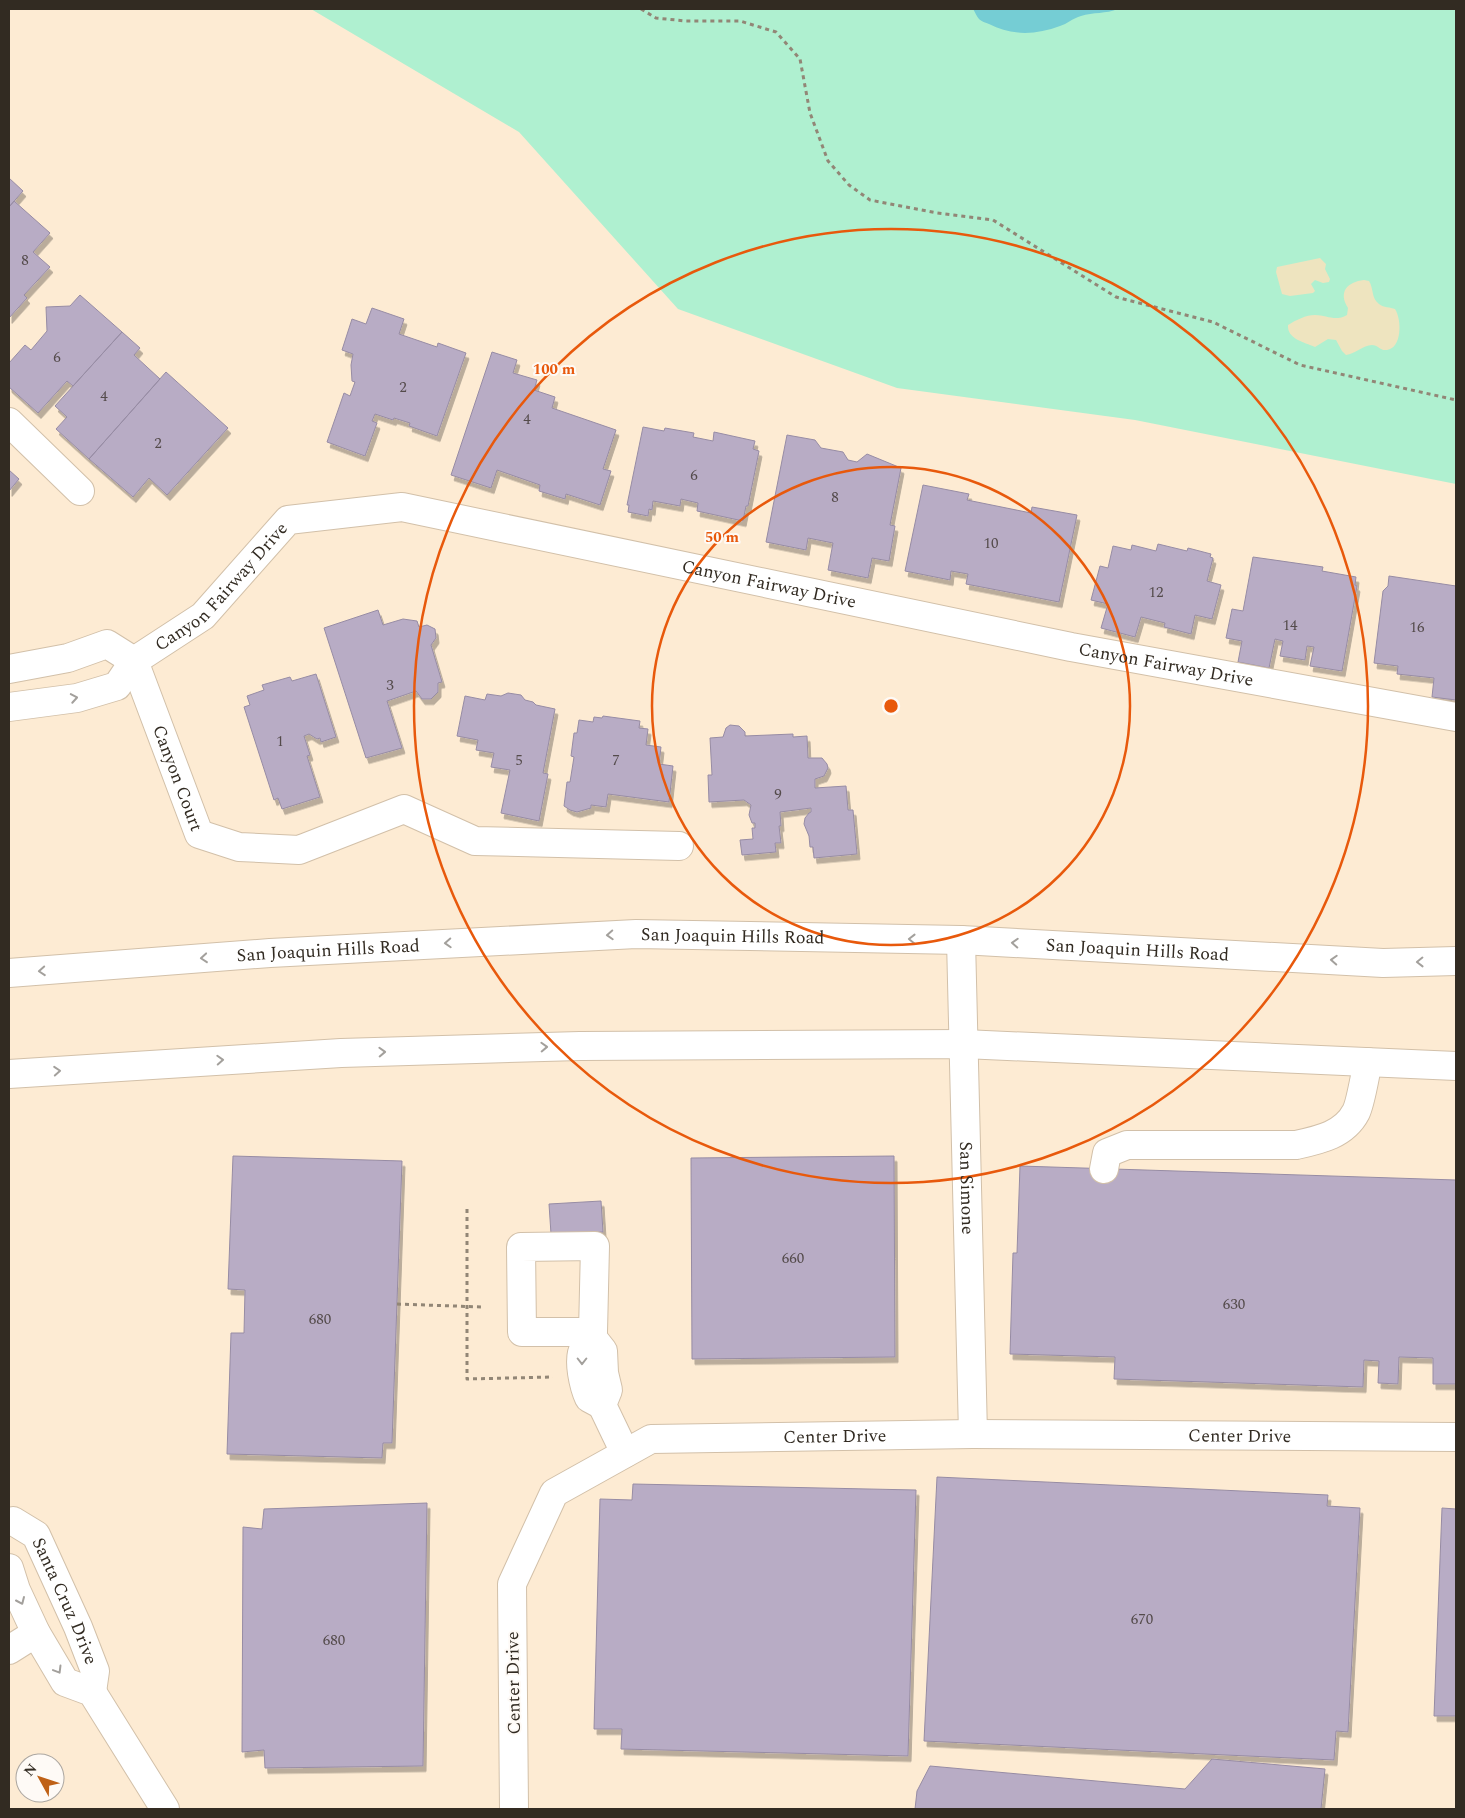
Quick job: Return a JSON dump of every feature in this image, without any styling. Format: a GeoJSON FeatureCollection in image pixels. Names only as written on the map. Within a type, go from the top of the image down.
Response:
{"type":"FeatureCollection","features":[{"type":"Feature","properties":{"kind":"street"},"geometry":{"type":"LineString","coordinates":[[9,422],[80,491]]}},
{"type":"Feature","properties":{"kind":"street","name":"Canyon Fairway Drive"},"geometry":{"type":"LineString","coordinates":[[9,707],[77,698],[117,686],[134,661],[203,616],[288,520],[402,507],[1071,646],[1456,718]]}},
{"type":"Feature","properties":{"kind":"street","name":"Canyon Fairway Drive"},"geometry":{"type":"LineString","coordinates":[[19,667],[68,658],[107,644],[134,661]]}},
{"type":"Feature","properties":{"kind":"street","name":"Canyon Court"},"geometry":{"type":"LineString","coordinates":[[134,661],[199,834],[239,847],[299,850],[404,809],[475,841],[679,846]]}},
{"type":"Feature","properties":{"kind":"street"},"geometry":{"type":"LineString","coordinates":[[19,667],[36,703]]}},
{"type":"Feature","properties":{"kind":"street","name":"San Joaquin Hills Road"},"geometry":{"type":"LineString","coordinates":[[9,973],[270,953],[636,934],[961,940],[1383,963],[1456,962]]}},
{"type":"Feature","properties":{"kind":"street","name":"San Simone"},"geometry":{"type":"LineString","coordinates":[[961,940],[973,1434]]}},
{"type":"Feature","properties":{"kind":"street"},"geometry":{"type":"LineString","coordinates":[[9,1074],[351,1053],[580,1046],[964,1044],[1456,1066]]}},
{"type":"Feature","properties":{"kind":"street"},"geometry":{"type":"LineString","coordinates":[[1104,1169],[1106,1153],[1127,1145],[1296,1145],[1323,1139],[1342,1128],[1356,1112],[1368,1062]]}},
{"type":"Feature","properties":{"kind":"street"},"geometry":{"type":"LineString","coordinates":[[593,1334],[603,1350],[604,1373],[608,1390],[602,1405],[625,1454]]}},
{"type":"Feature","properties":{"kind":"street","name":"Center Drive"},"geometry":{"type":"LineString","coordinates":[[514,1809],[512,1584],[554,1494],[651,1439],[973,1434],[1456,1437]]}},
{"type":"Feature","properties":{"kind":"street","name":"Santa Cruz Drive"},"geometry":{"type":"LineString","coordinates":[[10,1518],[36,1535],[78,1627],[95,1671],[92,1692]]}},
{"type":"Feature","properties":{"kind":"street","name":"Santa Cruz Drive"},"geometry":{"type":"LineString","coordinates":[[9,1568],[16,1590],[36,1633],[65,1682],[92,1692],[165,1809]]}},
{"type":"Feature","properties":{"kind":"street"},"geometry":{"type":"LineString","coordinates":[[9,1650],[36,1633],[56,1581]]}},
{"type":"Feature","properties":{"kind":"path"},"geometry":{"type":"LineString","coordinates":[[641,9],[656,18],[686,21],[740,22],[776,32],[800,59],[810,113],[828,160],[849,185],[870,200],[937,213],[993,220],[1116,297],[1213,322],[1300,365],[1456,400]]}},
{"type":"Feature","properties":{"kind":"path"},"geometry":{"type":"LineString","coordinates":[[397,1304],[482,1307]]}},
{"type":"Feature","properties":{"kind":"green space"},"geometry":{"type":"Polygon","coordinates":[[[311,9],[1456,9],[1456,484],[1135,420],[897,388],[678,309],[519,132],[311,9]]]}},
{"type":"Feature","properties":{"kind":"sand"},"geometry":{"type":"Polygon","coordinates":[[[1320,258],[1326,264],[1325,269],[1330,279],[1329,282],[1323,283],[1315,280],[1311,284],[1315,291],[1313,293],[1290,296],[1282,294],[1276,272],[1277,267],[1320,258]]]}},
{"type":"Feature","properties":{"kind":"sand"},"geometry":{"type":"Polygon","coordinates":[[[1364,280],[1369,281],[1376,302],[1395,309],[1400,326],[1398,339],[1392,348],[1385,350],[1369,345],[1346,355],[1336,340],[1328,339],[1315,347],[1290,334],[1288,325],[1305,317],[1319,315],[1339,318],[1347,315],[1348,308],[1344,293],[1353,283],[1364,280]]]}},
{"type":"Feature","properties":{"kind":"water"},"geometry":{"type":"Polygon","coordinates":[[[973,9],[1118,9],[1081,16],[1051,29],[1024,33],[1006,31],[984,22],[978,18],[973,9]]]}},
{"type":"Feature","properties":{"kind":"building"},"geometry":{"type":"Polygon","coordinates":[[[9,178],[23,191],[9,207],[9,178]]]}},
{"type":"Feature","properties":{"kind":"building"},"geometry":{"type":"Polygon","coordinates":[[[14,201],[50,233],[33,252],[50,267],[24,295],[27,298],[9,318],[9,207],[14,201]]]}},
{"type":"Feature","properties":{"kind":"building"},"geometry":{"type":"Polygon","coordinates":[[[80,295],[122,332],[73,386],[67,381],[38,413],[9,387],[9,363],[25,345],[31,350],[47,331],[46,307],[70,306],[80,295]]]}},
{"type":"Feature","properties":{"kind":"building"},"geometry":{"type":"Polygon","coordinates":[[[372,308],[404,319],[399,334],[437,347],[438,343],[466,353],[437,436],[409,426],[410,423],[375,414],[372,421],[377,423],[365,456],[327,442],[344,393],[350,396],[355,382],[352,381],[351,365],[353,354],[342,350],[352,319],[366,324],[372,308]]]}},
{"type":"Feature","properties":{"kind":"building"},"geometry":{"type":"Polygon","coordinates":[[[122,332],[140,348],[134,355],[160,379],[89,459],[56,429],[67,417],[55,406],[122,332]]]}},
{"type":"Feature","properties":{"kind":"building"},"geometry":{"type":"Polygon","coordinates":[[[492,352],[517,360],[513,373],[537,380],[534,390],[555,397],[552,408],[616,430],[603,469],[611,471],[600,505],[566,494],[565,499],[539,491],[540,485],[497,470],[491,488],[451,475],[492,352]]]}},
{"type":"Feature","properties":{"kind":"building"},"geometry":{"type":"Polygon","coordinates":[[[166,372],[228,428],[167,495],[149,478],[133,497],[89,459],[166,372]]]}},
{"type":"Feature","properties":{"kind":"building"},"geometry":{"type":"Polygon","coordinates":[[[643,427],[664,431],[665,428],[694,433],[693,437],[713,441],[714,432],[755,441],[753,449],[759,451],[748,506],[746,506],[743,521],[697,511],[698,503],[681,499],[680,506],[653,501],[652,510],[649,509],[648,516],[628,512],[629,505],[627,505],[643,427]]]}},
{"type":"Feature","properties":{"kind":"building"},"geometry":{"type":"Polygon","coordinates":[[[787,435],[815,440],[821,448],[843,452],[848,460],[857,462],[867,454],[901,468],[890,525],[895,526],[889,561],[872,558],[868,578],[828,570],[833,543],[808,538],[806,550],[766,542],[787,435]]]}},
{"type":"Feature","properties":{"kind":"building"},"geometry":{"type":"Polygon","coordinates":[[[9,470],[19,479],[9,491],[9,470]]]}},
{"type":"Feature","properties":{"kind":"building"},"geometry":{"type":"Polygon","coordinates":[[[923,485],[969,494],[967,500],[1031,513],[1032,507],[1077,515],[1059,602],[966,584],[968,574],[951,571],[950,580],[905,571],[923,485]]]}},
{"type":"Feature","properties":{"kind":"building"},"geometry":{"type":"Polygon","coordinates":[[[1158,544],[1187,551],[1188,548],[1211,554],[1210,557],[1213,558],[1207,581],[1221,585],[1212,619],[1195,615],[1191,634],[1164,627],[1165,623],[1141,617],[1135,637],[1101,628],[1108,604],[1091,600],[1100,566],[1108,568],[1113,546],[1131,550],[1132,545],[1156,551],[1158,544]]]}},
{"type":"Feature","properties":{"kind":"building"},"geometry":{"type":"Polygon","coordinates":[[[1253,557],[1323,567],[1322,571],[1356,577],[1355,585],[1357,586],[1342,671],[1310,666],[1314,647],[1307,646],[1305,660],[1280,656],[1283,641],[1275,639],[1269,668],[1238,662],[1242,641],[1226,638],[1232,609],[1243,611],[1253,557]]]}},
{"type":"Feature","properties":{"kind":"building"},"geometry":{"type":"Polygon","coordinates":[[[1389,576],[1456,586],[1456,700],[1432,697],[1434,678],[1397,674],[1398,666],[1374,663],[1383,591],[1388,586],[1389,576]]]}},
{"type":"Feature","properties":{"kind":"building"},"geometry":{"type":"Polygon","coordinates":[[[378,610],[383,625],[403,619],[417,621],[419,627],[427,625],[435,629],[436,638],[431,645],[442,682],[438,683],[438,692],[431,699],[422,699],[416,691],[387,701],[402,748],[366,758],[324,628],[378,610]]]}},
{"type":"Feature","properties":{"kind":"building"},"geometry":{"type":"Polygon","coordinates":[[[316,674],[336,737],[321,742],[320,738],[317,739],[309,734],[304,736],[310,755],[307,756],[320,797],[282,809],[278,798],[274,800],[244,707],[250,705],[247,696],[264,690],[262,685],[290,677],[292,681],[316,674]]]}},
{"type":"Feature","properties":{"kind":"building"},"geometry":{"type":"Polygon","coordinates":[[[508,693],[521,695],[525,700],[536,705],[555,709],[543,773],[548,774],[539,821],[501,813],[510,770],[491,767],[494,753],[476,750],[478,740],[457,736],[465,696],[485,700],[487,694],[501,696],[508,693]]]}},
{"type":"Feature","properties":{"kind":"building"},"geometry":{"type":"Polygon","coordinates":[[[603,716],[640,721],[639,728],[648,729],[646,745],[661,747],[659,764],[673,766],[669,802],[608,794],[606,807],[591,805],[591,808],[577,812],[564,806],[567,782],[570,782],[574,757],[571,756],[574,733],[577,733],[579,720],[593,722],[594,717],[602,718],[603,716]]]}},
{"type":"Feature","properties":{"kind":"building"},"geometry":{"type":"Polygon","coordinates":[[[730,725],[739,726],[745,732],[745,736],[793,734],[793,737],[807,736],[808,758],[822,758],[828,768],[824,776],[815,779],[815,788],[846,786],[848,810],[853,810],[857,854],[814,858],[813,847],[810,847],[809,836],[804,824],[805,818],[811,812],[811,808],[780,812],[781,843],[775,843],[776,852],[742,855],[740,840],[753,839],[752,828],[755,828],[755,823],[752,823],[749,815],[751,805],[744,800],[709,802],[708,775],[712,775],[710,738],[723,737],[726,728],[730,725]]]}},
{"type":"Feature","properties":{"kind":"building"},"geometry":{"type":"Polygon","coordinates":[[[233,1156],[402,1161],[392,1443],[383,1443],[382,1458],[227,1454],[231,1333],[244,1333],[245,1290],[228,1289],[233,1156]]]}},
{"type":"Feature","properties":{"kind":"building"},"geometry":{"type":"Polygon","coordinates":[[[894,1156],[895,1357],[692,1359],[691,1158],[894,1156]]]}},
{"type":"Feature","properties":{"kind":"building"},"geometry":{"type":"Polygon","coordinates":[[[1020,1166],[1456,1180],[1456,1384],[1433,1384],[1433,1358],[1399,1357],[1398,1384],[1378,1383],[1379,1361],[1364,1360],[1363,1387],[1114,1379],[1115,1357],[1010,1354],[1013,1253],[1017,1253],[1020,1166]]]}},
{"type":"Feature","properties":{"kind":"building"},"geometry":{"type":"Polygon","coordinates":[[[601,1201],[603,1232],[551,1234],[549,1204],[601,1201]]]}},
{"type":"Feature","properties":{"kind":"building"},"geometry":{"type":"Polygon","coordinates":[[[937,1477],[1328,1495],[1327,1506],[1360,1508],[1348,1732],[1336,1731],[1334,1760],[924,1741],[937,1477]]]}},
{"type":"Feature","properties":{"kind":"building"},"geometry":{"type":"Polygon","coordinates":[[[633,1484],[916,1490],[908,1756],[621,1749],[622,1729],[594,1729],[600,1499],[632,1500],[633,1484]]]}},
{"type":"Feature","properties":{"kind":"building"},"geometry":{"type":"Polygon","coordinates":[[[427,1503],[423,1766],[265,1768],[264,1750],[242,1752],[243,1527],[262,1529],[264,1509],[427,1503]]]}},
{"type":"Feature","properties":{"kind":"building"},"geometry":{"type":"Polygon","coordinates":[[[1442,1508],[1456,1509],[1456,1716],[1434,1716],[1442,1508]]]}},
{"type":"Feature","properties":{"kind":"building"},"geometry":{"type":"Polygon","coordinates":[[[1212,1759],[1325,1769],[1321,1809],[915,1809],[917,1791],[930,1766],[1185,1789],[1212,1759]]]}}]}
